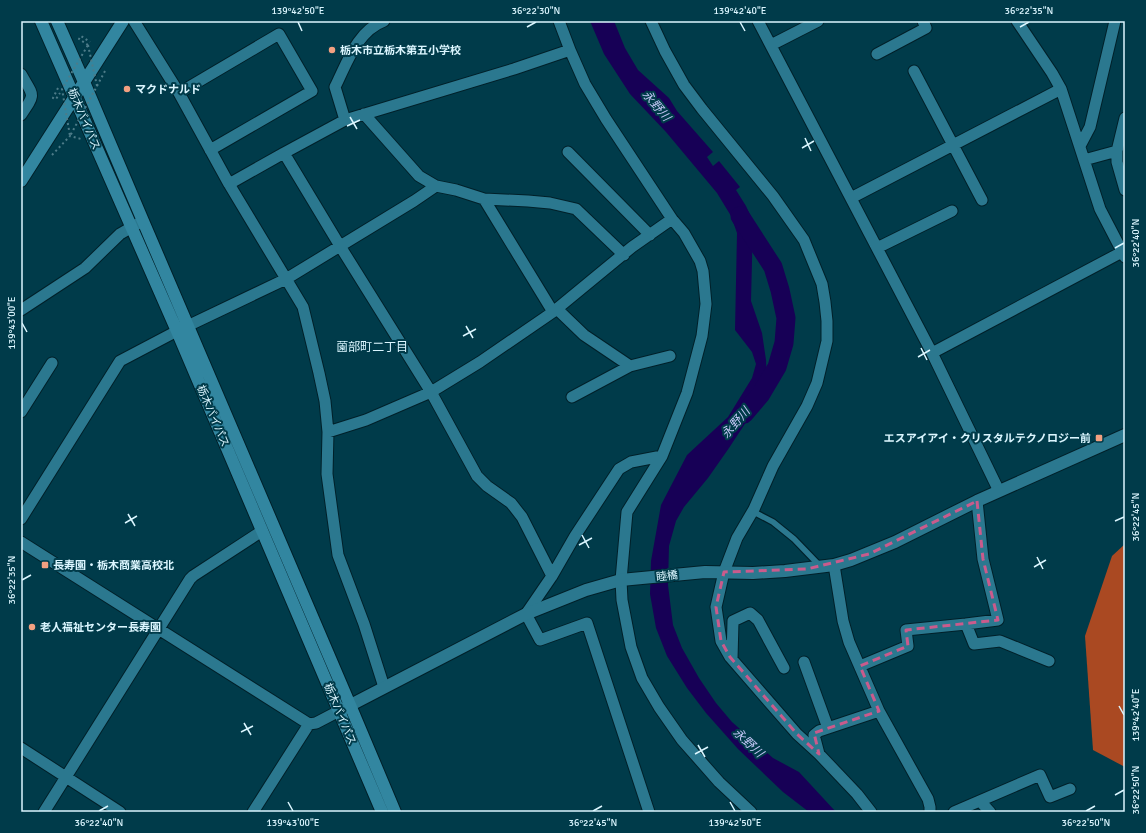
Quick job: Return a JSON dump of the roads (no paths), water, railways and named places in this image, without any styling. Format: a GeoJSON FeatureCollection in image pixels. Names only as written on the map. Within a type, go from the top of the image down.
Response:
{"type":"FeatureCollection","features":[{"type":"Feature","properties":{"kind":"main road","name":"栃木バイパス"},"geometry":{"type":"LineString","coordinates":[[41,21],[131,228],[183,329],[350,705],[395,812]]}},
{"type":"Feature","properties":{"kind":"main road","name":"栃木バイパス"},"geometry":{"type":"LineString","coordinates":[[57,21],[143,221],[183,329],[262,531],[382,812]]}},
{"type":"Feature","properties":{"kind":"main road"},"geometry":{"type":"LineString","coordinates":[[23,173],[75,97],[123,21]]}},
{"type":"Feature","properties":{"kind":"street"},"geometry":{"type":"LineString","coordinates":[[134,21],[179,93],[229,184],[303,307],[320,374],[325,401],[328,432],[327,474],[338,555],[364,624],[384,687]]}},
{"type":"Feature","properties":{"kind":"street"},"geometry":{"type":"LineString","coordinates":[[345,120],[335,87],[360,38],[377,24],[384,21]]}},
{"type":"Feature","properties":{"kind":"street"},"geometry":{"type":"LineString","coordinates":[[559,21],[570,50],[588,89],[672,219],[684,233],[700,261],[703,272],[706,304],[702,336],[694,371],[687,393],[662,456],[627,512],[626,580],[622,600],[631,647],[642,678],[659,707],[682,740],[719,782],[752,812]]}},
{"type":"Feature","properties":{"kind":"street"},"geometry":{"type":"LineString","coordinates":[[651,21],[665,51],[684,85],[773,196],[800,235],[814,263],[822,284],[827,321],[827,341],[817,383],[807,406],[773,466],[752,512],[737,538],[724,572],[716,607],[721,640],[732,659],[797,734],[857,794],[871,812]]}},
{"type":"Feature","properties":{"kind":"street"},"geometry":{"type":"LineString","coordinates":[[758,21],[932,353],[999,491]]}},
{"type":"Feature","properties":{"kind":"street"},"geometry":{"type":"LineString","coordinates":[[771,45],[818,21]]}},
{"type":"Feature","properties":{"kind":"street"},"geometry":{"type":"LineString","coordinates":[[877,54],[926,28],[923,21]]}},
{"type":"Feature","properties":{"kind":"street"},"geometry":{"type":"LineString","coordinates":[[932,353],[1124,254],[1100,209],[1061,89],[1017,21]]}},
{"type":"Feature","properties":{"kind":"street"},"geometry":{"type":"LineString","coordinates":[[1080,146],[1090,127],[1115,21]]}},
{"type":"Feature","properties":{"kind":"street"},"geometry":{"type":"LineString","coordinates":[[179,93],[279,34],[312,91],[210,150]]}},
{"type":"Feature","properties":{"kind":"street"},"geometry":{"type":"LineString","coordinates":[[229,184],[345,120],[514,69],[570,50]]}},
{"type":"Feature","properties":{"kind":"street"},"geometry":{"type":"LineString","coordinates":[[914,70],[982,200]]}},
{"type":"Feature","properties":{"kind":"street"},"geometry":{"type":"LineString","coordinates":[[21,74],[32,94],[32,99],[21,115]]}},
{"type":"Feature","properties":{"kind":"street"},"geometry":{"type":"LineString","coordinates":[[851,198],[1061,89]]}},
{"type":"Feature","properties":{"kind":"street"},"geometry":{"type":"LineString","coordinates":[[364,114],[419,176],[436,186],[484,198],[550,203],[576,209],[624,255]]}},
{"type":"Feature","properties":{"kind":"street"},"geometry":{"type":"LineString","coordinates":[[1125,118],[1117,162],[1125,190]]}},
{"type":"Feature","properties":{"kind":"street"},"geometry":{"type":"LineString","coordinates":[[1084,160],[1118,151]]}},
{"type":"Feature","properties":{"kind":"street"},"geometry":{"type":"LineString","coordinates":[[568,152],[650,235]]}},
{"type":"Feature","properties":{"kind":"street"},"geometry":{"type":"LineString","coordinates":[[284,153],[431,392],[477,476],[487,486],[511,503],[522,518],[552,576]]}},
{"type":"Feature","properties":{"kind":"street"},"geometry":{"type":"LineString","coordinates":[[21,519],[120,361],[286,279],[414,202],[436,186]]}},
{"type":"Feature","properties":{"kind":"street"},"geometry":{"type":"LineString","coordinates":[[484,198],[555,310],[584,335],[630,366]]}},
{"type":"Feature","properties":{"kind":"street"},"geometry":{"type":"LineString","coordinates":[[877,248],[952,211]]}},
{"type":"Feature","properties":{"kind":"street"},"geometry":{"type":"LineString","coordinates":[[328,432],[366,420],[431,392],[486,358],[555,310],[672,219]]}},
{"type":"Feature","properties":{"kind":"street"},"geometry":{"type":"LineString","coordinates":[[21,310],[85,268],[120,234],[143,221]]}},
{"type":"Feature","properties":{"kind":"street"},"geometry":{"type":"LineString","coordinates":[[572,397],[630,366],[670,356]]}},
{"type":"Feature","properties":{"kind":"street"},"geometry":{"type":"LineString","coordinates":[[21,412],[52,363]]}},
{"type":"Feature","properties":{"kind":"street","name":"睦橋"},"geometry":{"type":"LineString","coordinates":[[339,711],[526,614],[586,590],[626,580],[705,572],[753,573],[834,565],[851,560],[895,542],[977,501],[1125,435]]}},
{"type":"Feature","properties":{"kind":"street"},"geometry":{"type":"LineString","coordinates":[[649,812],[587,623],[540,640],[526,614],[552,576],[575,536],[620,469],[630,462],[662,456]]}},
{"type":"Feature","properties":{"kind":"street"},"geometry":{"type":"LineString","coordinates":[[860,666],[908,646],[906,630],[998,620],[983,559],[977,501]]}},
{"type":"Feature","properties":{"kind":"street"},"geometry":{"type":"LineString","coordinates":[[44,812],[193,576],[262,531]]}},
{"type":"Feature","properties":{"kind":"street"},"geometry":{"type":"LineString","coordinates":[[21,542],[309,724],[316,723],[339,711]]}},
{"type":"Feature","properties":{"kind":"street"},"geometry":{"type":"LineString","coordinates":[[834,565],[843,621],[849,642],[879,711],[928,799],[930,812]]}},
{"type":"Feature","properties":{"kind":"street"},"geometry":{"type":"LineString","coordinates":[[732,659],[733,621],[750,614],[758,620],[784,668]]}},
{"type":"Feature","properties":{"kind":"street"},"geometry":{"type":"LineString","coordinates":[[966,624],[974,644],[1000,641],[1049,661]]}},
{"type":"Feature","properties":{"kind":"street"},"geometry":{"type":"LineString","coordinates":[[804,662],[828,728]]}},
{"type":"Feature","properties":{"kind":"street"},"geometry":{"type":"LineString","coordinates":[[818,754],[814,734],[879,711]]}},
{"type":"Feature","properties":{"kind":"street"},"geometry":{"type":"LineString","coordinates":[[253,812],[309,724]]}},
{"type":"Feature","properties":{"kind":"street"},"geometry":{"type":"LineString","coordinates":[[21,748],[120,812]]}},
{"type":"Feature","properties":{"kind":"street"},"geometry":{"type":"LineString","coordinates":[[954,812],[1040,775],[1050,797],[1070,789]]}},
{"type":"Feature","properties":{"kind":"street"},"geometry":{"type":"LineString","coordinates":[[980,800],[990,812]]}},
{"type":"Feature","properties":{"kind":"lane"},"geometry":{"type":"LineString","coordinates":[[752,512],[772,522],[794,538],[821,567]]}},
{"type":"Feature","properties":{"kind":"water"},"geometry":{"type":"Polygon","coordinates":[[[590,21],[614,21],[625,48],[638,70],[669,98],[677,111],[713,152],[707,157],[713,166],[719,161],[740,187],[736,190],[753,221],[751,301],[762,333],[767,379],[754,410],[708,478],[684,507],[676,521],[669,546],[668,585],[673,625],[682,648],[699,678],[716,703],[732,722],[773,758],[799,772],[836,812],[809,812],[783,792],[738,749],[706,713],[687,688],[667,656],[656,628],[650,594],[651,561],[661,505],[687,455],[728,417],[752,378],[756,364],[752,352],[735,330],[737,233],[731,216],[717,193],[666,132],[630,94],[604,54],[590,21]]]}},
{"type":"Feature","properties":{"kind":"waterway","name":"永野川"},"geometry":{"type":"LineString","coordinates":[[740,216],[773,267],[786,318],[784,343],[777,367],[761,394],[744,414]]}},
{"type":"Feature","properties":{"kind":"place","name":"栃木市立栃木第五小学校"},"geometry":{"type":"Point","coordinates":[332,50]}},
{"type":"Feature","properties":{"kind":"place","name":"マクドナルド"},"geometry":{"type":"Point","coordinates":[127,89]}},
{"type":"Feature","properties":{"kind":"place","name":"エスアイアイ・クリスタルテクノロジー前"},"geometry":{"type":"Point","coordinates":[1099,438]}},
{"type":"Feature","properties":{"kind":"place","name":"長寿園・栃木商業高校北"},"geometry":{"type":"Point","coordinates":[45,565]}},
{"type":"Feature","properties":{"kind":"place","name":"老人福祉センター長寿園"},"geometry":{"type":"Point","coordinates":[32,627]}},
{"type":"Feature","properties":{"kind":"district","name":"薗部町二丁目"},"geometry":{"type":"Point","coordinates":[372,347]}}]}
